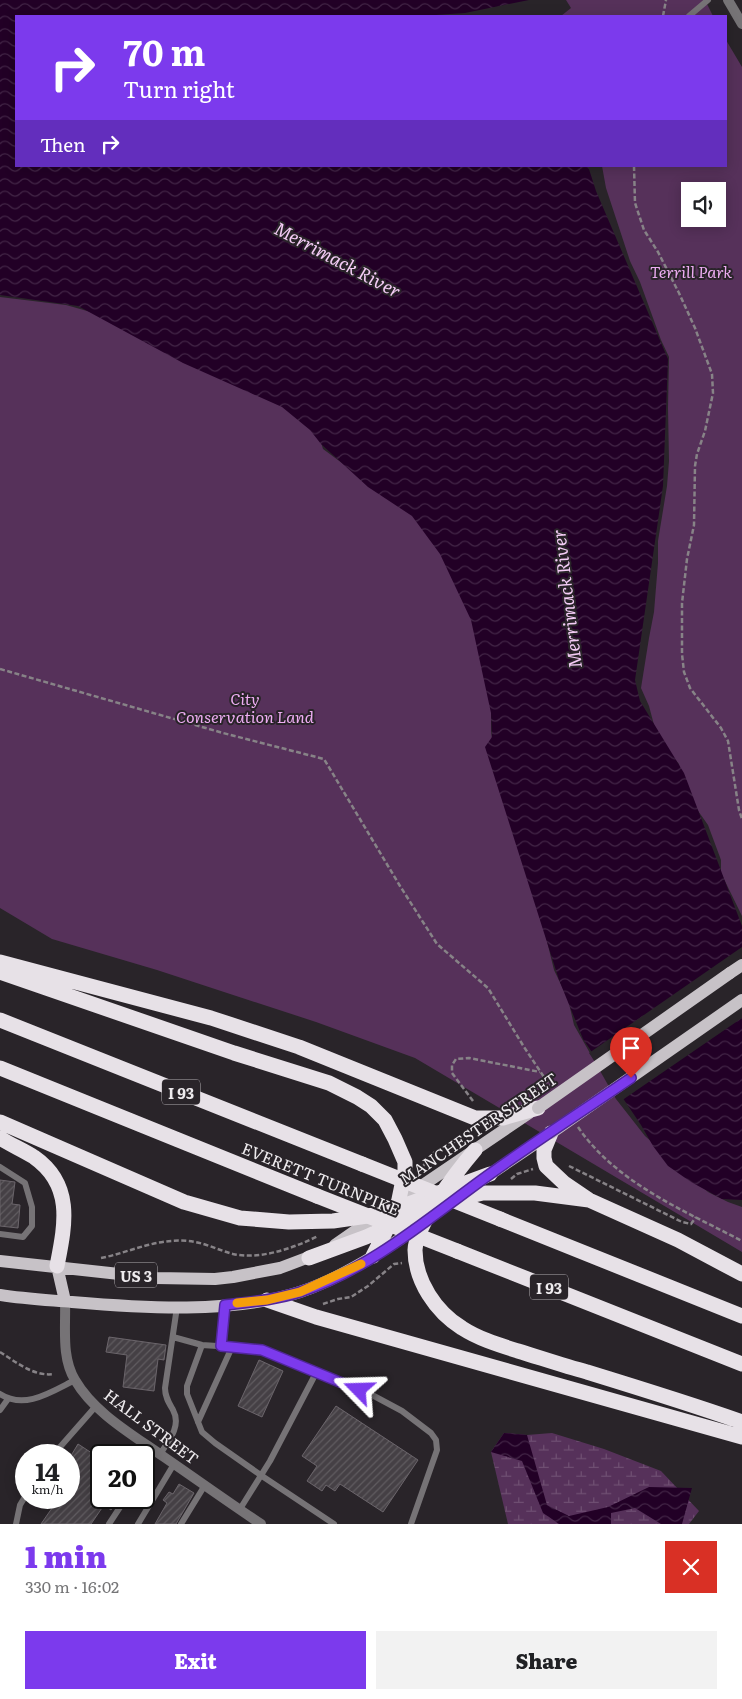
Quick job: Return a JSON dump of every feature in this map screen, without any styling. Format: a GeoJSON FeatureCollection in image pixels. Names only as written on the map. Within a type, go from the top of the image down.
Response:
{"type":"FeatureCollection","features":[{"type":"Feature","properties":{"kind":"highway"},"geometry":{"type":"LineString","coordinates":[[0,962],[211,1018],[299,1048],[475,1118],[502,1118],[538,1108]]}},
{"type":"Feature","properties":{"kind":"highway"},"geometry":{"type":"LineString","coordinates":[[0,972],[329,1084],[357,1097],[371,1106],[385,1120],[396,1139],[405,1162],[399,1205]]}},
{"type":"Feature","properties":{"kind":"highway","name":"EVERETT TURNPIKE"},"geometry":{"type":"LineString","coordinates":[[0,1020],[742,1316]]}},
{"type":"Feature","properties":{"kind":"highway","name":"EVERETT TURNPIKE"},"geometry":{"type":"LineString","coordinates":[[0,1068],[742,1364]]}},
{"type":"Feature","properties":{"kind":"highway"},"geometry":{"type":"LineString","coordinates":[[0,1122],[184,1202],[230,1216],[289,1222],[384,1220],[434,1206],[450,1195],[490,1174]]}},
{"type":"Feature","properties":{"kind":"highway"},"geometry":{"type":"LineString","coordinates":[[551,1133],[544,1150],[546,1166],[564,1183],[589,1200],[678,1240],[742,1274]]}},
{"type":"Feature","properties":{"kind":"highway"},"geometry":{"type":"LineString","coordinates":[[0,1138],[41,1163],[56,1182],[62,1195],[65,1211],[57,1266]]}},
{"type":"Feature","properties":{"kind":"highway"},"geometry":{"type":"LineString","coordinates":[[450,1195],[475,1150]]}},
{"type":"Feature","properties":{"kind":"highway"},"geometry":{"type":"LineString","coordinates":[[309,1258],[366,1237],[399,1205],[450,1195],[483,1193],[528,1192],[555,1194],[589,1200]]}},
{"type":"Feature","properties":{"kind":"highway"},"geometry":{"type":"LineString","coordinates":[[434,1206],[415,1249],[420,1276],[433,1301],[443,1313],[461,1328],[486,1341],[661,1394],[742,1422]]}},
{"type":"Feature","properties":{"kind":"highway"},"geometry":{"type":"LineString","coordinates":[[373,1256],[384,1220]]}},
{"type":"Feature","properties":{"kind":"highway"},"geometry":{"type":"LineString","coordinates":[[267,1300],[325,1320],[742,1437]]}},
{"type":"Feature","properties":{"kind":"main road","name":"MANCHESTER STREET"},"geometry":{"type":"LineString","coordinates":[[399,1205],[742,965]]}},
{"type":"Feature","properties":{"kind":"main road"},"geometry":{"type":"LineString","coordinates":[[490,1174],[742,1000]]}},
{"type":"Feature","properties":{"kind":"main road","name":"US 3"},"geometry":{"type":"LineString","coordinates":[[0,1295],[126,1307],[202,1307],[267,1300],[308,1288],[348,1271],[426,1222],[450,1195]]}},
{"type":"Feature","properties":{"kind":"main road","name":"US 3"},"geometry":{"type":"LineString","coordinates":[[0,1260],[156,1278],[215,1279],[280,1268],[309,1258]]}},
{"type":"Feature","properties":{"kind":"main road","name":"HALL STREET"},"geometry":{"type":"LineString","coordinates":[[57,1266],[65,1301]]}},
{"type":"Feature","properties":{"kind":"street"},"geometry":{"type":"LineString","coordinates":[[728,0],[742,24]]}},
{"type":"Feature","properties":{"kind":"street","name":"HALL STREET"},"geometry":{"type":"LineString","coordinates":[[65,1301],[66,1356],[74,1380],[96,1406],[158,1453],[261,1524]]}},
{"type":"Feature","properties":{"kind":"lane"},"geometry":{"type":"LineString","coordinates":[[690,15],[708,0]]}},
{"type":"Feature","properties":{"kind":"lane"},"geometry":{"type":"LineString","coordinates":[[0,1167],[25,1183],[32,1207],[32,1226],[23,1237],[0,1234]]}},
{"type":"Feature","properties":{"kind":"lane"},"geometry":{"type":"LineString","coordinates":[[221,1346],[225,1305]]}},
{"type":"Feature","properties":{"kind":"lane"},"geometry":{"type":"LineString","coordinates":[[155,1456],[170,1439],[176,1420],[175,1413],[165,1396],[164,1388],[177,1307]]}},
{"type":"Feature","properties":{"kind":"lane"},"geometry":{"type":"LineString","coordinates":[[173,1337],[202,1345],[262,1350],[388,1403],[417,1422],[431,1433],[436,1440],[437,1450],[411,1524]]}},
{"type":"Feature","properties":{"kind":"lane"},"geometry":{"type":"LineString","coordinates":[[202,1345],[187,1386],[187,1394],[202,1432],[262,1476],[334,1524]]}},
{"type":"Feature","properties":{"kind":"lane"},"geometry":{"type":"LineString","coordinates":[[198,1422],[232,1346]]}},
{"type":"Feature","properties":{"kind":"lane"},"geometry":{"type":"LineString","coordinates":[[240,1509],[262,1476],[316,1373]]}},
{"type":"Feature","properties":{"kind":"lane"},"geometry":{"type":"LineString","coordinates":[[0,1394],[8,1399],[22,1401],[37,1398],[74,1380]]}},
{"type":"Feature","properties":{"kind":"lane"},"geometry":{"type":"LineString","coordinates":[[0,1410],[8,1399]]}},
{"type":"Feature","properties":{"kind":"lane"},"geometry":{"type":"LineString","coordinates":[[63,1444],[96,1406]]}},
{"type":"Feature","properties":{"kind":"lane"},"geometry":{"type":"LineString","coordinates":[[138,1524],[174,1464]]}},
{"type":"Feature","properties":{"kind":"lane"},"geometry":{"type":"LineString","coordinates":[[181,1524],[205,1485]]}},
{"type":"Feature","properties":{"kind":"lane"},"geometry":{"type":"LineString","coordinates":[[16,1524],[19,1509]]}},
{"type":"Feature","properties":{"kind":"lane"},"geometry":{"type":"LineString","coordinates":[[109,1524],[119,1509]]}},
{"type":"Feature","properties":{"kind":"path"},"geometry":{"type":"LineString","coordinates":[[663,15],[666,0]]}},
{"type":"Feature","properties":{"kind":"path"},"geometry":{"type":"LineString","coordinates":[[634,167],[635,203],[644,230],[658,252],[696,328],[712,374],[713,393],[705,431],[696,454],[694,466],[694,526],[687,559],[682,603],[682,654],[684,672],[690,688],[721,728],[728,741],[742,819]]}},
{"type":"Feature","properties":{"kind":"path"},"geometry":{"type":"LineString","coordinates":[[0,669],[224,733],[324,759],[437,944],[488,988],[551,1088]]}},
{"type":"Feature","properties":{"kind":"path"},"geometry":{"type":"LineString","coordinates":[[473,1102],[452,1073],[452,1065],[456,1059],[476,1060],[540,1072]]}},
{"type":"Feature","properties":{"kind":"path"},"geometry":{"type":"LineString","coordinates":[[573,1120],[584,1136],[609,1161],[645,1189],[742,1241]]}},
{"type":"Feature","properties":{"kind":"path"},"geometry":{"type":"LineString","coordinates":[[415,1171],[422,1168],[431,1156],[442,1148],[465,1137],[473,1126]]}},
{"type":"Feature","properties":{"kind":"path"},"geometry":{"type":"LineString","coordinates":[[569,1166],[682,1222],[691,1224],[696,1217]]}},
{"type":"Feature","properties":{"kind":"path"},"geometry":{"type":"LineString","coordinates":[[510,1180],[517,1174],[537,1168]]}},
{"type":"Feature","properties":{"kind":"path"},"geometry":{"type":"LineString","coordinates":[[97,1260],[155,1242],[189,1241],[232,1254],[248,1256],[273,1252],[306,1242],[324,1234]]}},
{"type":"Feature","properties":{"kind":"path"},"geometry":{"type":"LineString","coordinates":[[319,1308],[320,1304],[351,1297],[368,1286],[394,1264],[407,1263]]}},
{"type":"Feature","properties":{"kind":"path"},"geometry":{"type":"LineString","coordinates":[[0,1352],[26,1368],[46,1375],[54,1374]]}},
{"type":"Feature","properties":{"kind":"green space"},"geometry":{"type":"Polygon","coordinates":[[[566,0],[705,0],[712,15],[562,15],[571,8],[566,0]]]}},
{"type":"Feature","properties":{"kind":"green space","name":"Terrill Park"},"geometry":{"type":"Polygon","coordinates":[[[727,42],[742,67],[742,916],[721,873],[721,860],[708,825],[696,808],[681,778],[679,764],[658,740],[649,706],[641,688],[654,612],[658,541],[667,486],[669,461],[669,357],[630,261],[606,188],[602,167],[727,167],[727,42]]]}},
{"type":"Feature","properties":{"kind":"green space","name":"City Conservation Land"},"geometry":{"type":"Polygon","coordinates":[[[0,297],[66,305],[119,320],[210,355],[317,429],[323,449],[407,507],[469,578],[491,682],[491,731],[496,772],[544,929],[554,970],[568,999],[574,1025],[616,1099],[645,1136],[708,1192],[742,1207],[742,1252],[415,1058],[316,1022],[157,970],[52,939],[0,908],[0,297]]]}},
{"type":"Feature","properties":{"kind":"green space"},"geometry":{"type":"Polygon","coordinates":[[[504,1433],[527,1435],[552,1433],[604,1449],[661,1471],[699,1511],[689,1524],[508,1524],[491,1452],[504,1433]]]}},
{"type":"Feature","properties":{"kind":"water","name":"Merrimack River"},"geometry":{"type":"Polygon","coordinates":[[[0,0],[529,0],[465,13],[436,15],[15,15],[15,167],[588,167],[596,191],[668,359],[663,486],[635,680],[640,701],[684,773],[742,926],[742,1200],[722,1199],[691,1182],[668,1166],[583,1039],[559,980],[485,747],[492,737],[491,713],[471,620],[440,554],[412,516],[368,487],[321,444],[310,430],[282,407],[183,363],[78,306],[0,295],[0,0]]]}},
{"type":"Feature","properties":{"kind":"water"},"geometry":{"type":"Polygon","coordinates":[[[504,1433],[527,1435],[547,1505],[569,1516],[608,1507],[649,1487],[692,1488],[682,1524],[661,1524],[635,1508],[611,1513],[611,1524],[559,1524],[543,1513],[522,1461],[491,1452],[504,1433]]]}},
{"type":"Feature","properties":{"kind":"pier"},"geometry":{"type":"Polygon","coordinates":[[[742,947],[742,1018],[621,1101],[589,1053],[742,947]]]}},
{"type":"Feature","properties":{"kind":"building"},"geometry":{"type":"Polygon","coordinates":[[[0,1180],[15,1182],[12,1204],[20,1205],[18,1228],[0,1226],[0,1180]]]}},
{"type":"Feature","properties":{"kind":"building"},"geometry":{"type":"Polygon","coordinates":[[[109,1337],[166,1345],[164,1360],[158,1359],[154,1391],[123,1387],[127,1355],[106,1352],[109,1337]]]}},
{"type":"Feature","properties":{"kind":"building"},"geometry":{"type":"Polygon","coordinates":[[[259,1360],[283,1371],[262,1417],[238,1406],[259,1360]]]}},
{"type":"Feature","properties":{"kind":"building"},"geometry":{"type":"Polygon","coordinates":[[[336,1406],[418,1460],[383,1512],[340,1484],[335,1491],[326,1485],[322,1491],[307,1481],[317,1466],[302,1456],[336,1406]]]}},
{"type":"Feature","properties":{"kind":"building"},"geometry":{"type":"Polygon","coordinates":[[[80,1445],[90,1452],[90,1509],[101,1509],[91,1524],[41,1524],[51,1509],[80,1509],[80,1445]]]}},
{"type":"Feature","properties":{"kind":"building"},"geometry":{"type":"Polygon","coordinates":[[[179,1484],[194,1493],[176,1524],[155,1524],[167,1503],[163,1500],[169,1492],[173,1494],[179,1484]]]}},
{"type":"Feature","properties":{"kind":"slow traffic"},"geometry":{"type":"LineString","coordinates":[[237,1303],[267,1300],[300,1292],[361,1264]]}},
{"type":"Feature","properties":{"kind":"route"},"geometry":{"type":"LineString","coordinates":[[359,1390],[262,1350],[221,1346],[225,1305],[267,1300],[300,1292],[363,1263],[426,1222],[490,1174],[631,1078]]}}]}
